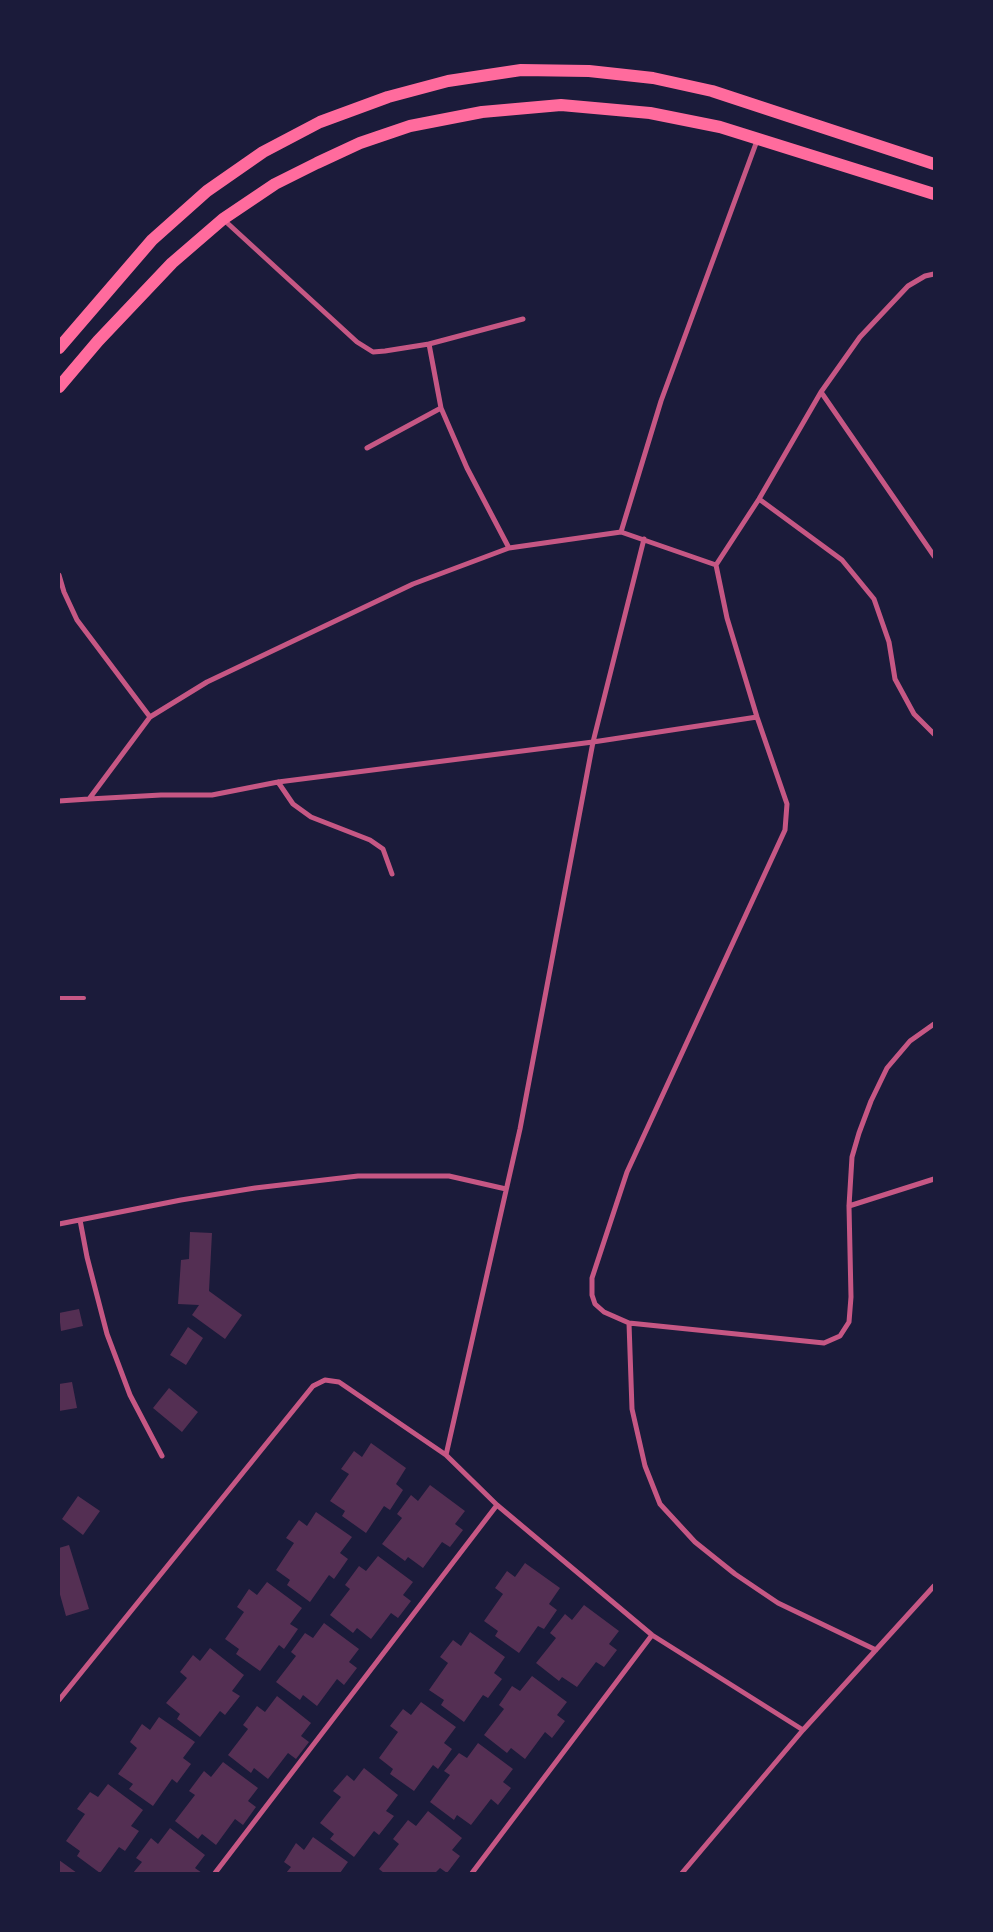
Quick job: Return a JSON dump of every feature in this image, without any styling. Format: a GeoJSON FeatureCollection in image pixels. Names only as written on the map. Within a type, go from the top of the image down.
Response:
{"type":"FeatureCollection","features":[{"type":"Feature","properties":{"kind":"main road"},"geometry":{"type":"LineString","coordinates":[[59,348],[152,240],[207,192],[263,152],[320,122],[388,97],[448,81],[520,70],[589,70],[653,78],[712,91],[934,164]]}},
{"type":"Feature","properties":{"kind":"main road"},"geometry":{"type":"LineString","coordinates":[[59,387],[98,341],[172,263],[223,219],[275,184],[360,143],[410,126],[482,112],[561,105],[650,113],[720,127],[934,194]]}},
{"type":"Feature","properties":{"kind":"street"},"geometry":{"type":"LineString","coordinates":[[620,532],[661,401],[758,138]]}},
{"type":"Feature","properties":{"kind":"street"},"geometry":{"type":"LineString","coordinates":[[223,219],[357,342],[373,352],[430,344],[523,319]]}},
{"type":"Feature","properties":{"kind":"street"},"geometry":{"type":"LineString","coordinates":[[934,274],[925,276],[908,286],[860,338],[821,392],[759,499],[716,565],[727,618],[757,717],[787,804],[785,830],[628,1172],[592,1278],[592,1295],[596,1304],[604,1312],[629,1323],[824,1344],[840,1336],[849,1322],[851,1297],[849,1206],[852,1157],[871,1101],[888,1068],[910,1042],[934,1024]]}},
{"type":"Feature","properties":{"kind":"street"},"geometry":{"type":"LineString","coordinates":[[430,344],[441,408],[467,468],[509,548]]}},
{"type":"Feature","properties":{"kind":"street"},"geometry":{"type":"LineString","coordinates":[[821,392],[934,556]]}},
{"type":"Feature","properties":{"kind":"street"},"geometry":{"type":"LineString","coordinates":[[368,448],[441,408]]}},
{"type":"Feature","properties":{"kind":"street"},"geometry":{"type":"LineString","coordinates":[[759,499],[842,560],[874,599],[888,642],[895,679],[914,714],[934,734]]}},
{"type":"Feature","properties":{"kind":"street"},"geometry":{"type":"LineString","coordinates":[[89,800],[150,717],[207,682],[413,584],[509,548],[620,532],[716,565]]}},
{"type":"Feature","properties":{"kind":"street"},"geometry":{"type":"LineString","coordinates":[[446,1455],[520,1129],[593,742],[644,539]]}},
{"type":"Feature","properties":{"kind":"street"},"geometry":{"type":"LineString","coordinates":[[59,575],[64,592],[77,620],[150,717]]}},
{"type":"Feature","properties":{"kind":"street"},"geometry":{"type":"LineString","coordinates":[[59,801],[161,795],[212,795],[278,782],[593,742],[757,717]]}},
{"type":"Feature","properties":{"kind":"street"},"geometry":{"type":"LineString","coordinates":[[278,782],[293,804],[311,817],[370,840],[382,850],[392,874]]}},
{"type":"Feature","properties":{"kind":"street"},"geometry":{"type":"LineString","coordinates":[[59,1224],[227,1192],[358,1176],[449,1176],[506,1189]]}},
{"type":"Feature","properties":{"kind":"street"},"geometry":{"type":"LineString","coordinates":[[849,1206],[934,1180]]}},
{"type":"Feature","properties":{"kind":"street"},"geometry":{"type":"LineString","coordinates":[[80,1220],[87,1257],[107,1334],[130,1395],[162,1456]]}},
{"type":"Feature","properties":{"kind":"street"},"geometry":{"type":"LineString","coordinates":[[629,1323],[632,1409],[645,1466],[660,1504],[695,1542],[742,1579],[778,1603],[876,1650]]}},
{"type":"Feature","properties":{"kind":"street"},"geometry":{"type":"LineString","coordinates":[[59,1700],[313,1386],[325,1380],[339,1382],[446,1455],[497,1505],[652,1635],[803,1730]]}},
{"type":"Feature","properties":{"kind":"street"},"geometry":{"type":"LineString","coordinates":[[216,1873],[497,1505]]}},
{"type":"Feature","properties":{"kind":"street"},"geometry":{"type":"LineString","coordinates":[[682,1873],[803,1730],[934,1586]]}},
{"type":"Feature","properties":{"kind":"street"},"geometry":{"type":"LineString","coordinates":[[472,1873],[652,1635]]}},
{"type":"Feature","properties":{"kind":"lane"},"geometry":{"type":"LineString","coordinates":[[59,998],[84,998]]}},
{"type":"Feature","properties":{"kind":"building"},"geometry":{"type":"Polygon","coordinates":[[[190,1232],[212,1233],[209,1291],[242,1315],[225,1339],[192,1315],[199,1305],[178,1304],[181,1260],[189,1259],[190,1232]]]}},
{"type":"Feature","properties":{"kind":"building"},"geometry":{"type":"Polygon","coordinates":[[[79,1309],[83,1326],[61,1331],[59,1313],[79,1309]]]}},
{"type":"Feature","properties":{"kind":"building"},"geometry":{"type":"Polygon","coordinates":[[[188,1327],[203,1338],[186,1365],[170,1355],[188,1327]]]}},
{"type":"Feature","properties":{"kind":"building"},"geometry":{"type":"Polygon","coordinates":[[[72,1382],[77,1408],[59,1411],[59,1384],[72,1382]]]}},
{"type":"Feature","properties":{"kind":"building"},"geometry":{"type":"Polygon","coordinates":[[[169,1388],[198,1412],[182,1432],[153,1408],[169,1388]]]}},
{"type":"Feature","properties":{"kind":"building"},"geometry":{"type":"Polygon","coordinates":[[[371,1443],[406,1468],[396,1484],[403,1490],[390,1510],[384,1506],[366,1533],[342,1516],[345,1511],[330,1501],[349,1474],[341,1469],[354,1451],[362,1457],[371,1443]]]}},
{"type":"Feature","properties":{"kind":"building"},"geometry":{"type":"Polygon","coordinates":[[[430,1485],[465,1511],[455,1524],[463,1530],[450,1547],[442,1542],[423,1568],[408,1557],[405,1561],[382,1544],[402,1518],[397,1514],[411,1495],[418,1501],[430,1485]]]}},
{"type":"Feature","properties":{"kind":"building"},"geometry":{"type":"Polygon","coordinates":[[[78,1496],[100,1511],[83,1535],[62,1519],[78,1496]]]}},
{"type":"Feature","properties":{"kind":"building"},"geometry":{"type":"Polygon","coordinates":[[[316,1512],[352,1537],[340,1553],[348,1559],[334,1579],[329,1575],[310,1602],[287,1585],[290,1580],[276,1570],[294,1543],[286,1538],[299,1520],[307,1526],[316,1512]]]}},
{"type":"Feature","properties":{"kind":"building"},"geometry":{"type":"Polygon","coordinates":[[[69,1545],[89,1609],[66,1616],[59,1591],[59,1548],[69,1545]]]}},
{"type":"Feature","properties":{"kind":"building"},"geometry":{"type":"Polygon","coordinates":[[[378,1556],[413,1582],[403,1595],[411,1601],[398,1618],[391,1613],[371,1639],[357,1628],[353,1633],[330,1615],[350,1589],[345,1585],[359,1566],[366,1571],[378,1556]]]}},
{"type":"Feature","properties":{"kind":"building"},"geometry":{"type":"Polygon","coordinates":[[[525,1563],[560,1588],[549,1604],[557,1610],[544,1629],[538,1626],[519,1653],[495,1636],[498,1631],[484,1621],[503,1594],[495,1588],[507,1571],[515,1577],[525,1563]]]}},
{"type":"Feature","properties":{"kind":"building"},"geometry":{"type":"Polygon","coordinates":[[[267,1582],[302,1608],[290,1624],[298,1629],[284,1649],[279,1645],[260,1671],[236,1654],[239,1649],[225,1639],[244,1612],[237,1607],[249,1589],[257,1595],[267,1582]]]}},
{"type":"Feature","properties":{"kind":"building"},"geometry":{"type":"Polygon","coordinates":[[[584,1605],[619,1631],[609,1644],[617,1650],[604,1667],[596,1662],[577,1687],[562,1677],[559,1681],[536,1663],[556,1638],[550,1633],[565,1614],[572,1620],[584,1605]]]}},
{"type":"Feature","properties":{"kind":"building"},"geometry":{"type":"Polygon","coordinates":[[[324,1623],[359,1649],[349,1662],[357,1668],[344,1685],[337,1679],[317,1706],[303,1695],[300,1700],[276,1682],[296,1656],[291,1652],[305,1633],[313,1638],[324,1623]]]}},
{"type":"Feature","properties":{"kind":"building"},"geometry":{"type":"Polygon","coordinates":[[[470,1632],[505,1657],[494,1673],[502,1679],[488,1698],[483,1695],[464,1722],[441,1705],[444,1700],[429,1690],[448,1663],[440,1657],[453,1640],[461,1646],[470,1632]]]}},
{"type":"Feature","properties":{"kind":"building"},"geometry":{"type":"Polygon","coordinates":[[[210,1648],[244,1675],[232,1691],[240,1696],[225,1715],[220,1711],[200,1737],[177,1719],[180,1714],[166,1703],[187,1678],[180,1672],[193,1655],[200,1661],[210,1648]]]}},
{"type":"Feature","properties":{"kind":"building"},"geometry":{"type":"Polygon","coordinates":[[[532,1676],[567,1702],[557,1715],[565,1721],[552,1738],[545,1732],[525,1759],[511,1748],[507,1753],[484,1735],[504,1709],[499,1705],[512,1686],[520,1691],[532,1676]]]}},
{"type":"Feature","properties":{"kind":"building"},"geometry":{"type":"Polygon","coordinates":[[[277,1696],[311,1723],[301,1736],[309,1742],[296,1759],[288,1753],[268,1779],[254,1768],[251,1773],[228,1755],[248,1729],[243,1725],[257,1706],[265,1712],[277,1696]]]}},
{"type":"Feature","properties":{"kind":"building"},"geometry":{"type":"Polygon","coordinates":[[[421,1702],[456,1727],[444,1743],[452,1749],[438,1769],[433,1765],[414,1791],[390,1774],[393,1769],[379,1758],[398,1732],[390,1726],[403,1709],[411,1715],[421,1702]]]}},
{"type":"Feature","properties":{"kind":"building"},"geometry":{"type":"Polygon","coordinates":[[[159,1717],[195,1742],[183,1758],[191,1764],[177,1783],[172,1779],[153,1806],[129,1789],[133,1784],[118,1774],[137,1748],[130,1742],[142,1724],[150,1730],[159,1717]]]}},
{"type":"Feature","properties":{"kind":"building"},"geometry":{"type":"Polygon","coordinates":[[[478,1743],[513,1769],[503,1782],[511,1788],[498,1805],[491,1799],[471,1825],[457,1815],[454,1820],[430,1802],[450,1775],[444,1771],[459,1753],[467,1758],[478,1743]]]}},
{"type":"Feature","properties":{"kind":"building"},"geometry":{"type":"Polygon","coordinates":[[[223,1762],[258,1788],[248,1801],[256,1807],[243,1825],[235,1819],[216,1845],[202,1834],[198,1839],[175,1821],[195,1795],[189,1791],[204,1771],[211,1777],[223,1762]]]}},
{"type":"Feature","properties":{"kind":"building"},"geometry":{"type":"Polygon","coordinates":[[[364,1768],[398,1795],[386,1811],[394,1816],[379,1835],[374,1831],[354,1857],[330,1839],[334,1834],[320,1823],[341,1797],[333,1791],[347,1775],[354,1781],[364,1768]]]}},
{"type":"Feature","properties":{"kind":"building"},"geometry":{"type":"Polygon","coordinates":[[[108,1784],[143,1810],[131,1826],[139,1831],[125,1851],[119,1847],[100,1873],[77,1856],[80,1851],[66,1841],[85,1814],[77,1809],[90,1792],[98,1797],[108,1784]]]}},
{"type":"Feature","properties":{"kind":"building"},"geometry":{"type":"Polygon","coordinates":[[[428,1811],[462,1838],[452,1850],[460,1856],[447,1873],[440,1868],[435,1873],[384,1873],[379,1869],[399,1844],[393,1839],[408,1820],[416,1826],[428,1811]]]}},
{"type":"Feature","properties":{"kind":"building"},"geometry":{"type":"Polygon","coordinates":[[[170,1828],[205,1855],[195,1868],[202,1873],[133,1873],[142,1862],[136,1858],[151,1838],[158,1844],[170,1828]]]}},
{"type":"Feature","properties":{"kind":"building"},"geometry":{"type":"Polygon","coordinates":[[[313,1837],[348,1862],[340,1873],[286,1873],[291,1867],[284,1862],[296,1843],[304,1850],[313,1837]]]}},
{"type":"Feature","properties":{"kind":"building"},"geometry":{"type":"Polygon","coordinates":[[[59,1860],[77,1873],[59,1873],[59,1860]]]}}]}
